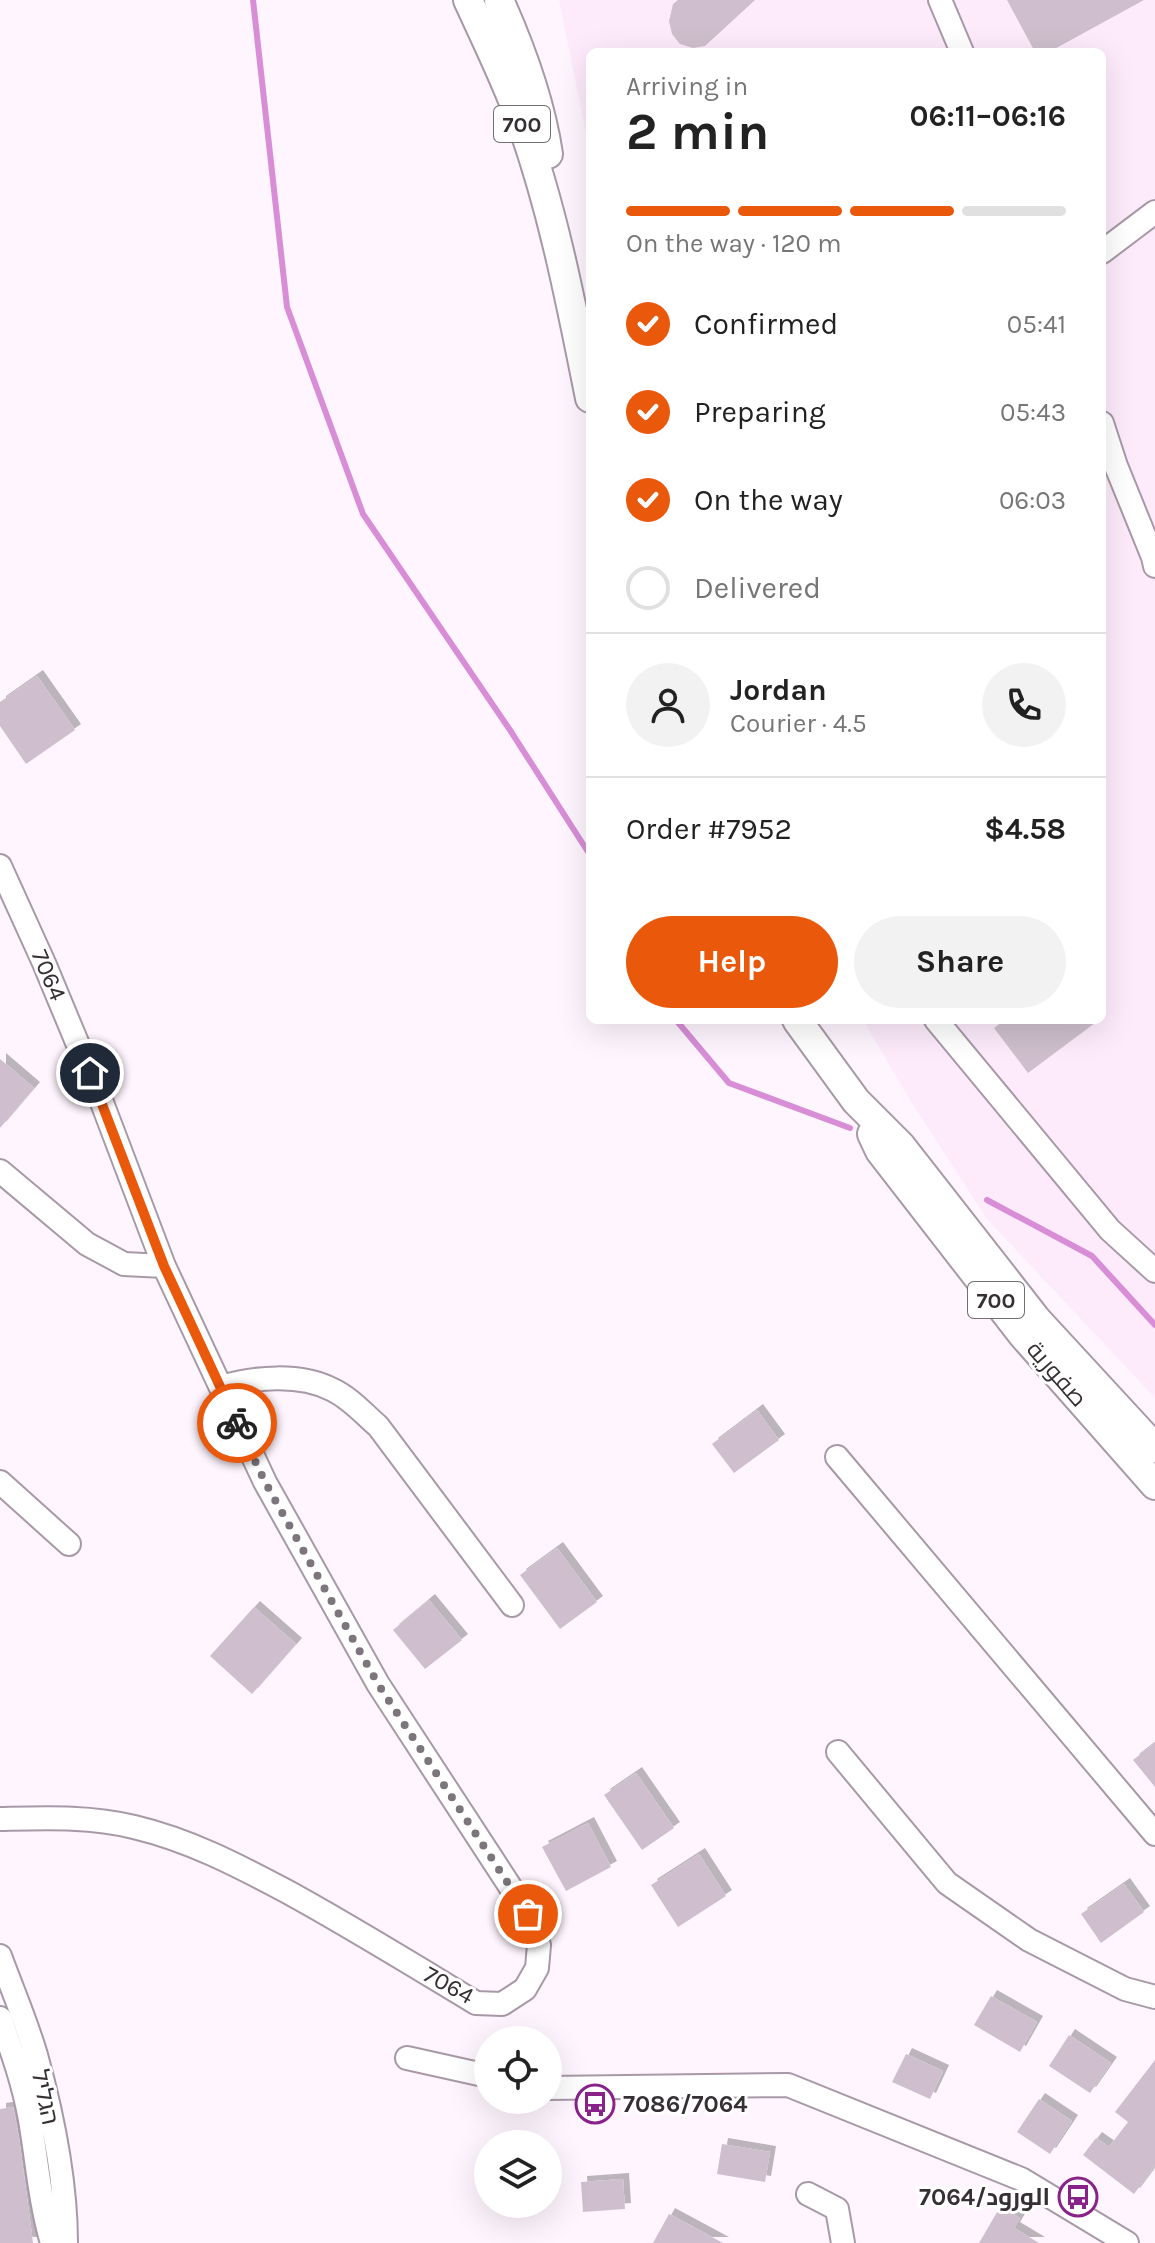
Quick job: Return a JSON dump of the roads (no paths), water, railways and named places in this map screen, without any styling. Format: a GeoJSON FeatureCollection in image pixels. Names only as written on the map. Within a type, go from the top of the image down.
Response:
{"type":"FeatureCollection","features":[{"type":"Feature","properties":{"kind":"main road","name":"700"},"geometry":{"type":"LineString","coordinates":[[468,0],[519,115],[561,254]]}},
{"type":"Feature","properties":{"kind":"main road","name":"700"},"geometry":{"type":"LineString","coordinates":[[499,0],[521,53],[545,135],[561,254],[586,378]]}},
{"type":"Feature","properties":{"kind":"main road","name":"صفورية"},"geometry":{"type":"LineString","coordinates":[[800,1024],[856,1101],[901,1146],[1037,1320],[1155,1448]]}},
{"type":"Feature","properties":{"kind":"main road","name":"صفورية"},"geometry":{"type":"LineString","coordinates":[[856,1101],[880,1151],[1022,1334],[1155,1485]]}},
{"type":"Feature","properties":{"kind":"street"},"geometry":{"type":"LineString","coordinates":[[940,0],[960,48]]}},
{"type":"Feature","properties":{"kind":"street"},"geometry":{"type":"LineString","coordinates":[[1106,249],[1155,212]]}},
{"type":"Feature","properties":{"kind":"street"},"geometry":{"type":"LineString","coordinates":[[1106,450],[1109,470],[1155,566]]}},
{"type":"Feature","properties":{"kind":"street","name":"7064"},"geometry":{"type":"LineString","coordinates":[[0,866],[101,1100],[164,1266],[265,1482],[378,1684],[528,1914],[539,1945],[537,1968],[525,1989],[502,2004],[476,2003],[319,1909],[228,1860],[182,1841],[132,1826],[66,1818],[0,1819]]}},
{"type":"Feature","properties":{"kind":"street"},"geometry":{"type":"LineString","coordinates":[[939,1024],[1110,1230],[1155,1271]]}},
{"type":"Feature","properties":{"kind":"street"},"geometry":{"type":"LineString","coordinates":[[0,1171],[87,1244],[124,1264],[164,1266]]}},
{"type":"Feature","properties":{"kind":"street"},"geometry":{"type":"LineString","coordinates":[[221,1387],[247,1380],[274,1378],[305,1382],[333,1390],[354,1405],[378,1426],[512,1605]]}},
{"type":"Feature","properties":{"kind":"street"},"geometry":{"type":"LineString","coordinates":[[837,1457],[1155,1834]]}},
{"type":"Feature","properties":{"kind":"street"},"geometry":{"type":"LineString","coordinates":[[0,1482],[69,1544]]}},
{"type":"Feature","properties":{"kind":"street"},"geometry":{"type":"LineString","coordinates":[[838,1752],[947,1883],[1029,1940],[1125,1989],[1155,1997]]}},
{"type":"Feature","properties":{"kind":"street","name":"הגליל"},"geometry":{"type":"LineString","coordinates":[[0,1956],[35,2052],[50,2112],[66,2217],[66,2243]]}},
{"type":"Feature","properties":{"kind":"street","name":"הגליל"},"geometry":{"type":"LineString","coordinates":[[0,2018],[15,2058],[29,2116],[45,2219],[52,2243]]}},
{"type":"Feature","properties":{"kind":"street"},"geometry":{"type":"LineString","coordinates":[[407,2058],[474,2073]]}},
{"type":"Feature","properties":{"kind":"street"},"geometry":{"type":"LineString","coordinates":[[562,2088],[788,2085],[1021,2179],[1127,2243]]}},
{"type":"Feature","properties":{"kind":"street"},"geometry":{"type":"LineString","coordinates":[[808,2194],[837,2209],[843,2243]]}},
{"type":"Feature","properties":{"kind":"waterway"},"geometry":{"type":"LineString","coordinates":[[253,0],[287,307],[363,514],[510,730],[586,849]]}},
{"type":"Feature","properties":{"kind":"waterway"},"geometry":{"type":"LineString","coordinates":[[679,1024],[729,1083],[850,1128]]}},
{"type":"Feature","properties":{"kind":"waterway"},"geometry":{"type":"LineString","coordinates":[[987,1200],[1092,1256],[1155,1325]]}},
{"type":"Feature","properties":{"kind":"place","name":"7086/7064"},"geometry":{"type":"Point","coordinates":[595,2104]}},
{"type":"Feature","properties":{"kind":"place","name":"الورود/7064"},"geometry":{"type":"Point","coordinates":[1078,2197]}}]}
